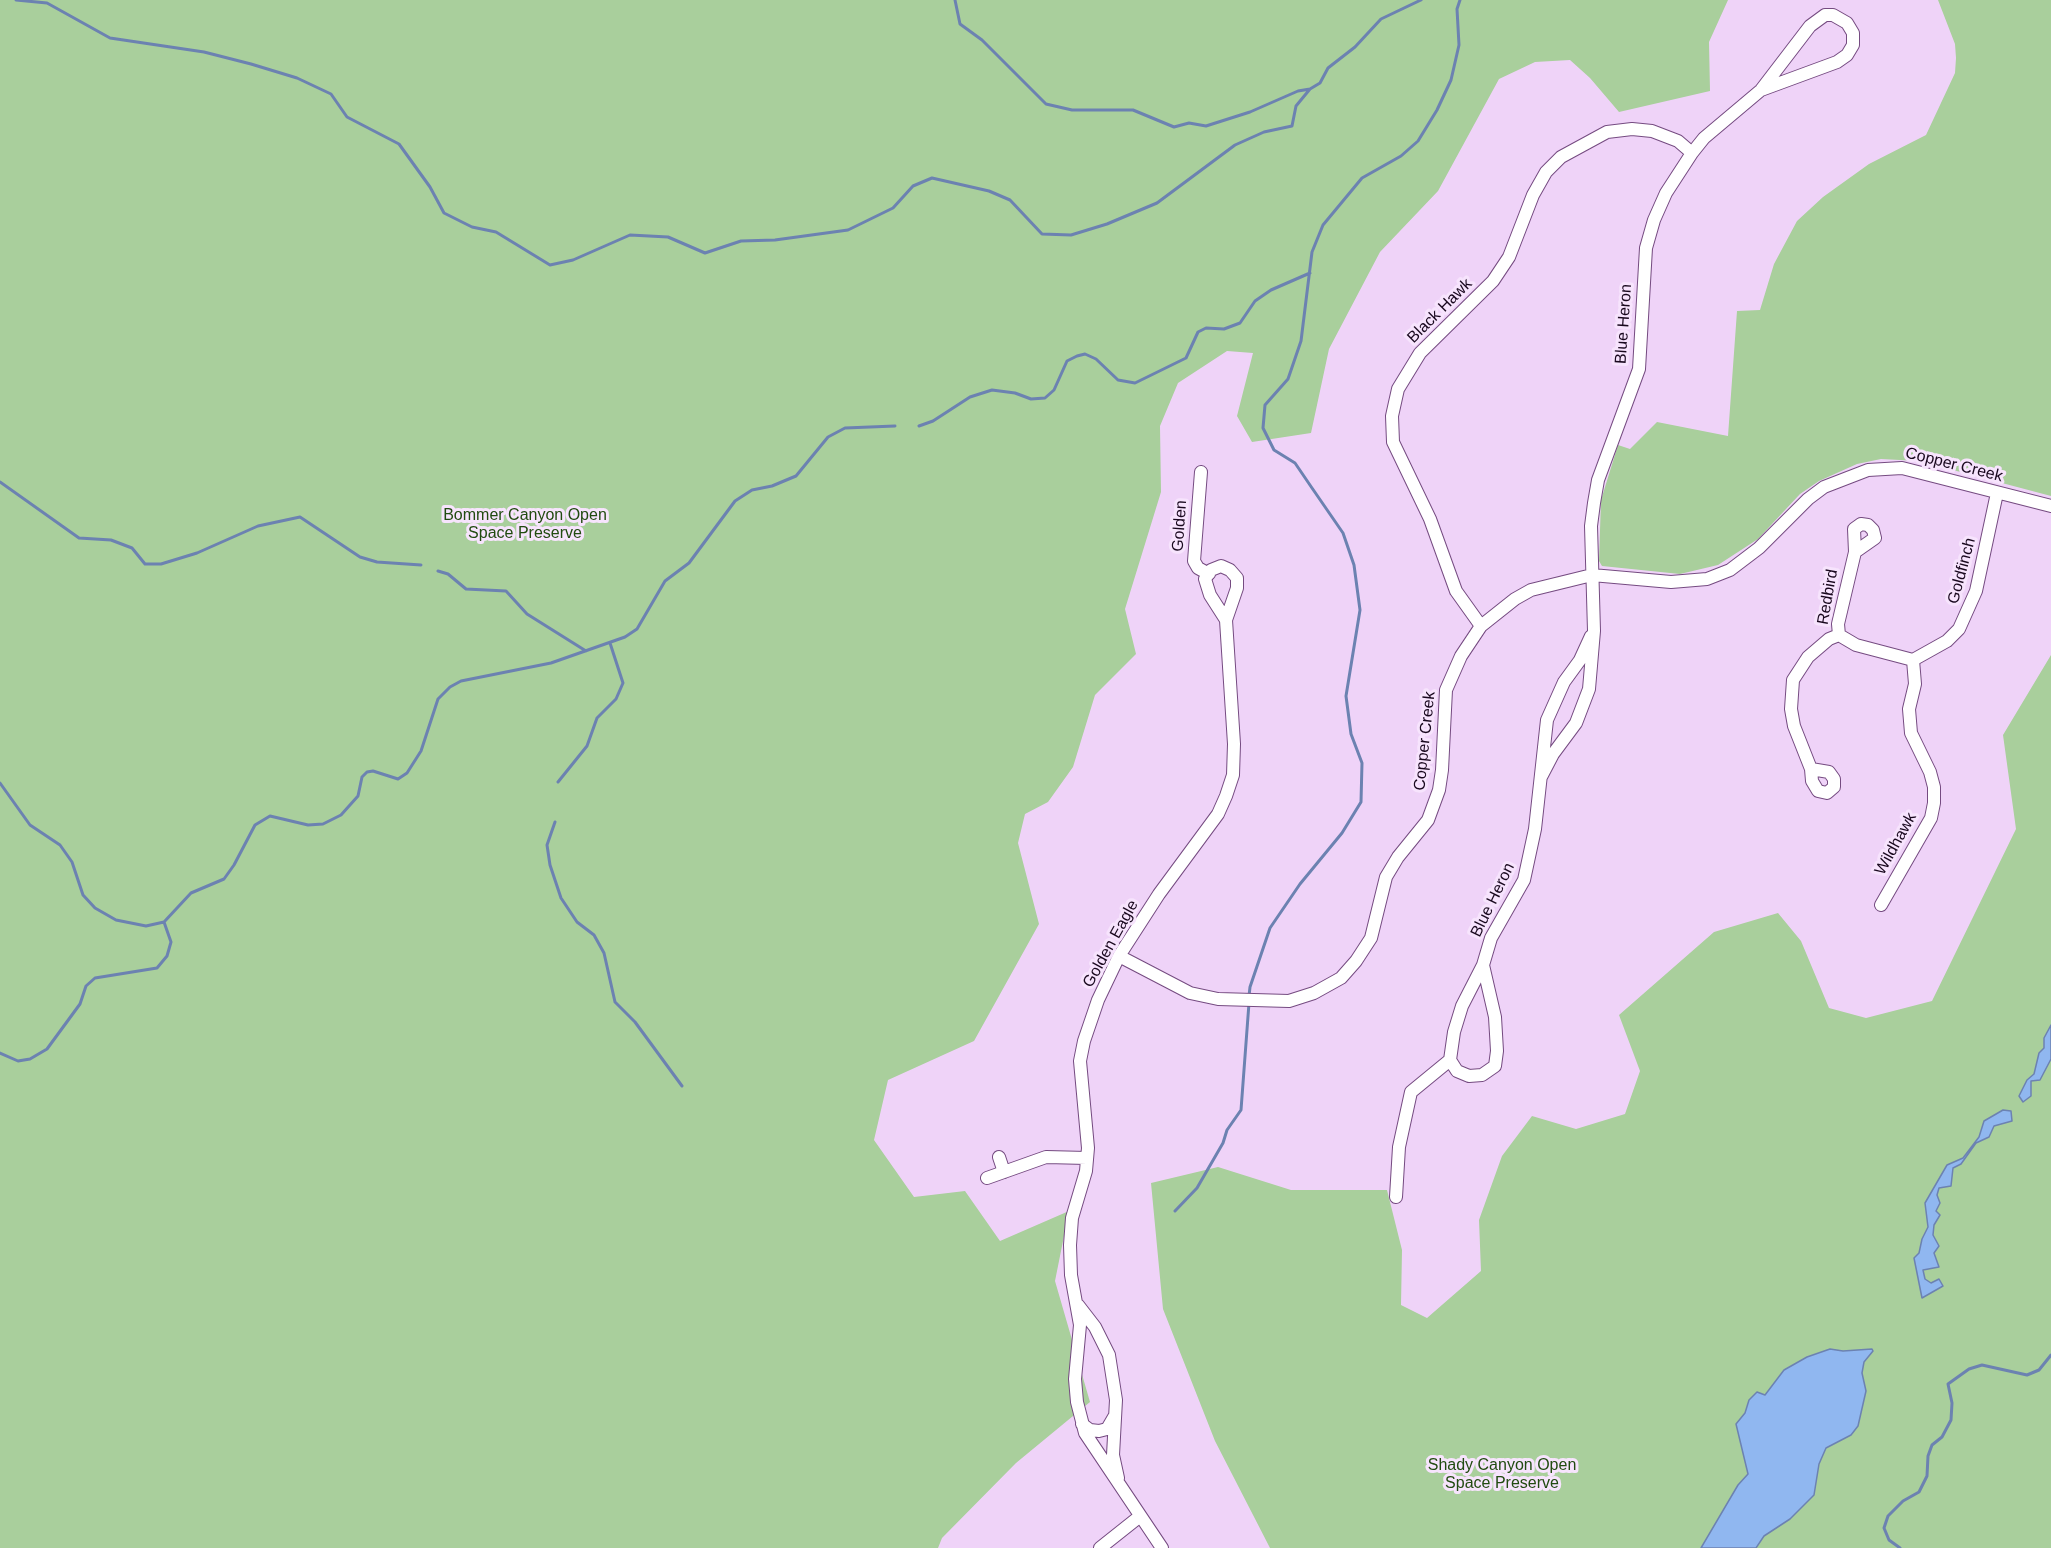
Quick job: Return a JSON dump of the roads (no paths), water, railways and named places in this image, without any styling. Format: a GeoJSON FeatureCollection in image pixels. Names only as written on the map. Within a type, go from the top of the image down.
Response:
{"type":"FeatureCollection","features":[{"type":"Feature","properties":{"kind":"street","name":"Blue Heron"},"geometry":{"type":"LineString","coordinates":[[1541,777],[1553,754],[1576,723],[1587,695],[1594,631],[1591,526],[1598,480],[1639,369],[1646,248],[1666,193],[1704,138],[1761,90],[1816,20],[1833,15],[1847,24],[1853,33],[1853,39],[1847,55],[1837,62],[1761,90]]}},
{"type":"Feature","properties":{"kind":"street","name":"Black Hawk"},"geometry":{"type":"LineString","coordinates":[[1481,626],[1456,591],[1430,519],[1393,442],[1392,416],[1398,389],[1420,353],[1493,281],[1509,257],[1533,195],[1546,172],[1561,157],[1581,144],[1607,132],[1632,129],[1652,131],[1678,141],[1692,153]]}},
{"type":"Feature","properties":{"kind":"street","name":"Copper Creek"},"geometry":{"type":"LineString","coordinates":[[1119,956],[1190,993],[1218,999],[1289,1001],[1314,993],[1341,978],[1371,938],[1386,877],[1398,857],[1428,820],[1439,790],[1442,770],[1446,690],[1461,656],[1481,626],[1515,599],[1531,590],[1592,575],[1671,582],[1707,579],[1730,570],[1759,548],[1808,499],[1824,487],[1868,470],[1902,468],[2051,506]]}},
{"type":"Feature","properties":{"kind":"street","name":"Golden"},"geometry":{"type":"LineString","coordinates":[[1201,472],[1193,554],[1198,568],[1209,574]]}},
{"type":"Feature","properties":{"kind":"street","name":"Goldfinch"},"geometry":{"type":"LineString","coordinates":[[1913,660],[1947,641],[1959,629],[1966,616],[1976,591],[1997,493]]}},
{"type":"Feature","properties":{"kind":"street","name":"Redbird"},"geometry":{"type":"LineString","coordinates":[[1811,769],[1794,726],[1791,709],[1793,680],[1808,657],[1839,635],[1838,624],[1855,552]]}},
{"type":"Feature","properties":{"kind":"street","name":"Golden Eagle"},"geometry":{"type":"LineString","coordinates":[[1162,1548],[1139,1517],[1085,1432],[1077,1402],[1075,1379],[1080,1325],[1075,1302],[1070,1245],[1072,1218],[1087,1158],[1080,1061],[1084,1041],[1098,1000],[1119,956],[1159,894],[1218,814],[1233,775],[1234,744],[1226,621],[1238,588],[1237,578],[1230,570],[1221,566],[1205,579],[1210,595],[1226,621]]}},
{"type":"Feature","properties":{"kind":"street","name":"Blue Heron"},"geometry":{"type":"LineString","coordinates":[[1450,1060],[1454,1032],[1462,1006],[1483,965],[1502,915],[1524,880],[1530,860],[1547,720],[1552,705],[1580,660],[1594,631]]}},
{"type":"Feature","properties":{"kind":"street"},"geometry":{"type":"LineString","coordinates":[[1839,635],[1856,645],[1913,660]]}},
{"type":"Feature","properties":{"kind":"street","name":"Wildhawk"},"geometry":{"type":"LineString","coordinates":[[1881,905],[1930,819],[1934,803],[1934,787],[1930,771],[1911,733],[1909,709],[1915,684],[1913,660]]}},
{"type":"Feature","properties":{"kind":"street"},"geometry":{"type":"LineString","coordinates":[[1396,1197],[1399,1147],[1411,1092],[1450,1060],[1457,1071],[1469,1076],[1482,1075],[1494,1066],[1497,1051],[1495,1017],[1483,965]]}},
{"type":"Feature","properties":{"kind":"street"},"geometry":{"type":"LineString","coordinates":[[999,1157],[1004,1172]]}},
{"type":"Feature","properties":{"kind":"street"},"geometry":{"type":"LineString","coordinates":[[987,1178],[1046,1157],[1087,1158]]}},
{"type":"Feature","properties":{"kind":"street","name":"Golden Eagle"},"geometry":{"type":"LineString","coordinates":[[1075,1302],[1095,1327],[1109,1355],[1115,1381],[1113,1455],[1121,1488]]}},
{"type":"Feature","properties":{"kind":"street"},"geometry":{"type":"LineString","coordinates":[[1082,1424],[1090,1430],[1100,1431],[1107,1429],[1115,1416]]}},
{"type":"Feature","properties":{"kind":"street"},"geometry":{"type":"LineString","coordinates":[[1100,1548],[1139,1517]]}},
{"type":"Feature","properties":{"kind":"water"},"geometry":{"type":"Polygon","coordinates":[[[2051,1025],[2051,1059],[2040,1080],[2031,1081],[2031,1096],[2023,1102],[2019,1096],[2027,1080],[2034,1074],[2039,1053],[2044,1048],[2044,1038],[2051,1025]]]}},
{"type":"Feature","properties":{"kind":"water"},"geometry":{"type":"Polygon","coordinates":[[[2003,1110],[2011,1111],[2012,1121],[1994,1126],[1989,1137],[1976,1143],[1961,1164],[1953,1168],[1951,1186],[1939,1188],[1937,1195],[1940,1203],[1936,1211],[1940,1215],[1934,1225],[1933,1235],[1939,1246],[1934,1253],[1939,1267],[1923,1270],[1925,1279],[1931,1283],[1939,1279],[1943,1286],[1922,1298],[1914,1258],[1919,1253],[1928,1227],[1925,1203],[1947,1165],[1963,1158],[1979,1137],[1984,1121],[2003,1110]]]}},
{"type":"Feature","properties":{"kind":"water"},"geometry":{"type":"Polygon","coordinates":[[[1830,1349],[1843,1351],[1872,1349],[1873,1351],[1864,1362],[1862,1373],[1866,1391],[1858,1426],[1851,1435],[1826,1448],[1819,1464],[1814,1495],[1790,1519],[1764,1536],[1756,1548],[1701,1548],[1738,1485],[1748,1474],[1736,1424],[1745,1413],[1749,1400],[1757,1392],[1765,1395],[1784,1370],[1807,1357],[1830,1349]]]}},
{"type":"Feature","properties":{"kind":"waterway"},"geometry":{"type":"LineString","coordinates":[[16,0],[47,3],[110,38],[204,52],[297,78],[331,94],[347,117],[399,144],[430,187],[444,213],[472,227],[496,232],[550,265],[573,260],[630,235],[668,237],[705,253],[741,241],[775,240],[848,230],[893,208],[913,186],[932,178],[989,191],[1010,200],[1042,234],[1071,235],[1107,224],[1157,203],[1235,145],[1264,132],[1292,126],[1296,106],[1310,89]]}},
{"type":"Feature","properties":{"kind":"waterway"},"geometry":{"type":"LineString","coordinates":[[955,0],[960,24],[982,40],[1046,104],[1072,110],[1133,110],[1174,127],[1189,123],[1206,126],[1250,112],[1298,91],[1310,89],[1320,83],[1328,68],[1355,47],[1381,19],[1421,0]]}},
{"type":"Feature","properties":{"kind":"waterway"},"geometry":{"type":"LineString","coordinates":[[1249,996],[1270,928],[1300,884],[1342,833],[1361,802],[1362,763],[1351,734],[1346,696],[1360,610],[1354,565],[1343,533],[1295,463],[1274,450],[1263,428],[1265,405],[1288,379],[1301,341],[1312,252],[1323,225],[1362,178],[1401,156],[1418,141],[1437,110],[1451,80],[1459,45],[1457,9],[1460,0]]}},
{"type":"Feature","properties":{"kind":"waterway"},"geometry":{"type":"LineString","coordinates":[[919,426],[933,421],[970,397],[992,390],[1015,393],[1031,399],[1045,398],[1054,390],[1067,361],[1085,354],[1096,359],[1118,380],[1135,383],[1186,358],[1198,332],[1206,328],[1224,329],[1240,323],[1255,301],[1271,290],[1310,273]]}},
{"type":"Feature","properties":{"kind":"waterway"},"geometry":{"type":"LineString","coordinates":[[0,783],[30,825],[60,845],[72,862],[83,895],[95,908],[116,920],[146,926],[164,922],[191,893],[224,879],[255,825],[270,816],[308,825],[323,824],[341,815],[358,796],[362,777],[367,772],[373,771],[398,779],[407,773],[421,751],[438,699],[450,687],[461,681],[551,663],[625,637],[637,629],[665,581],[689,563],[735,501],[752,490],[772,486],[796,476],[828,437],[845,428],[895,426]]}},
{"type":"Feature","properties":{"kind":"waterway"},"geometry":{"type":"LineString","coordinates":[[0,482],[79,538],[111,540],[132,548],[145,564],[161,564],[197,553],[258,526],[300,517],[360,557],[377,562],[421,565]]}},
{"type":"Feature","properties":{"kind":"waterway"},"geometry":{"type":"LineString","coordinates":[[438,571],[448,574],[466,589],[506,591],[527,614],[586,651]]}},
{"type":"Feature","properties":{"kind":"waterway"},"geometry":{"type":"LineString","coordinates":[[558,782],[587,746],[597,718],[616,699],[623,683],[610,643]]}},
{"type":"Feature","properties":{"kind":"waterway"},"geometry":{"type":"LineString","coordinates":[[555,822],[547,845],[550,865],[561,898],[577,922],[594,935],[604,953],[615,1002],[635,1022],[682,1086]]}},
{"type":"Feature","properties":{"kind":"waterway"},"geometry":{"type":"LineString","coordinates":[[0,1053],[18,1061],[30,1059],[47,1049],[80,1004],[86,986],[95,978],[157,968],[167,956],[171,942],[164,922]]}},
{"type":"Feature","properties":{"kind":"waterway"},"geometry":{"type":"LineString","coordinates":[[1175,1211],[1197,1188],[1223,1143],[1227,1130],[1241,1110],[1249,1003]]}},
{"type":"Feature","properties":{"kind":"waterway"},"geometry":{"type":"LineString","coordinates":[[1900,1548],[1889,1540],[1884,1528],[1888,1516],[1903,1501],[1919,1492],[1927,1476],[1928,1456],[1932,1445],[1942,1437],[1951,1420],[1952,1403],[1948,1384],[1969,1369],[1982,1365],[2027,1375],[2039,1370],[2051,1355]]}},
{"type":"Feature","properties":{"kind":"park label","name":"Bommer Canyon Open Space Preserve"},"geometry":{"type":"Point","coordinates":[525,525]}},
{"type":"Feature","properties":{"kind":"park label","name":"Shady Canyon Open Space Preserve"},"geometry":{"type":"Point","coordinates":[1502,1475]}}]}
